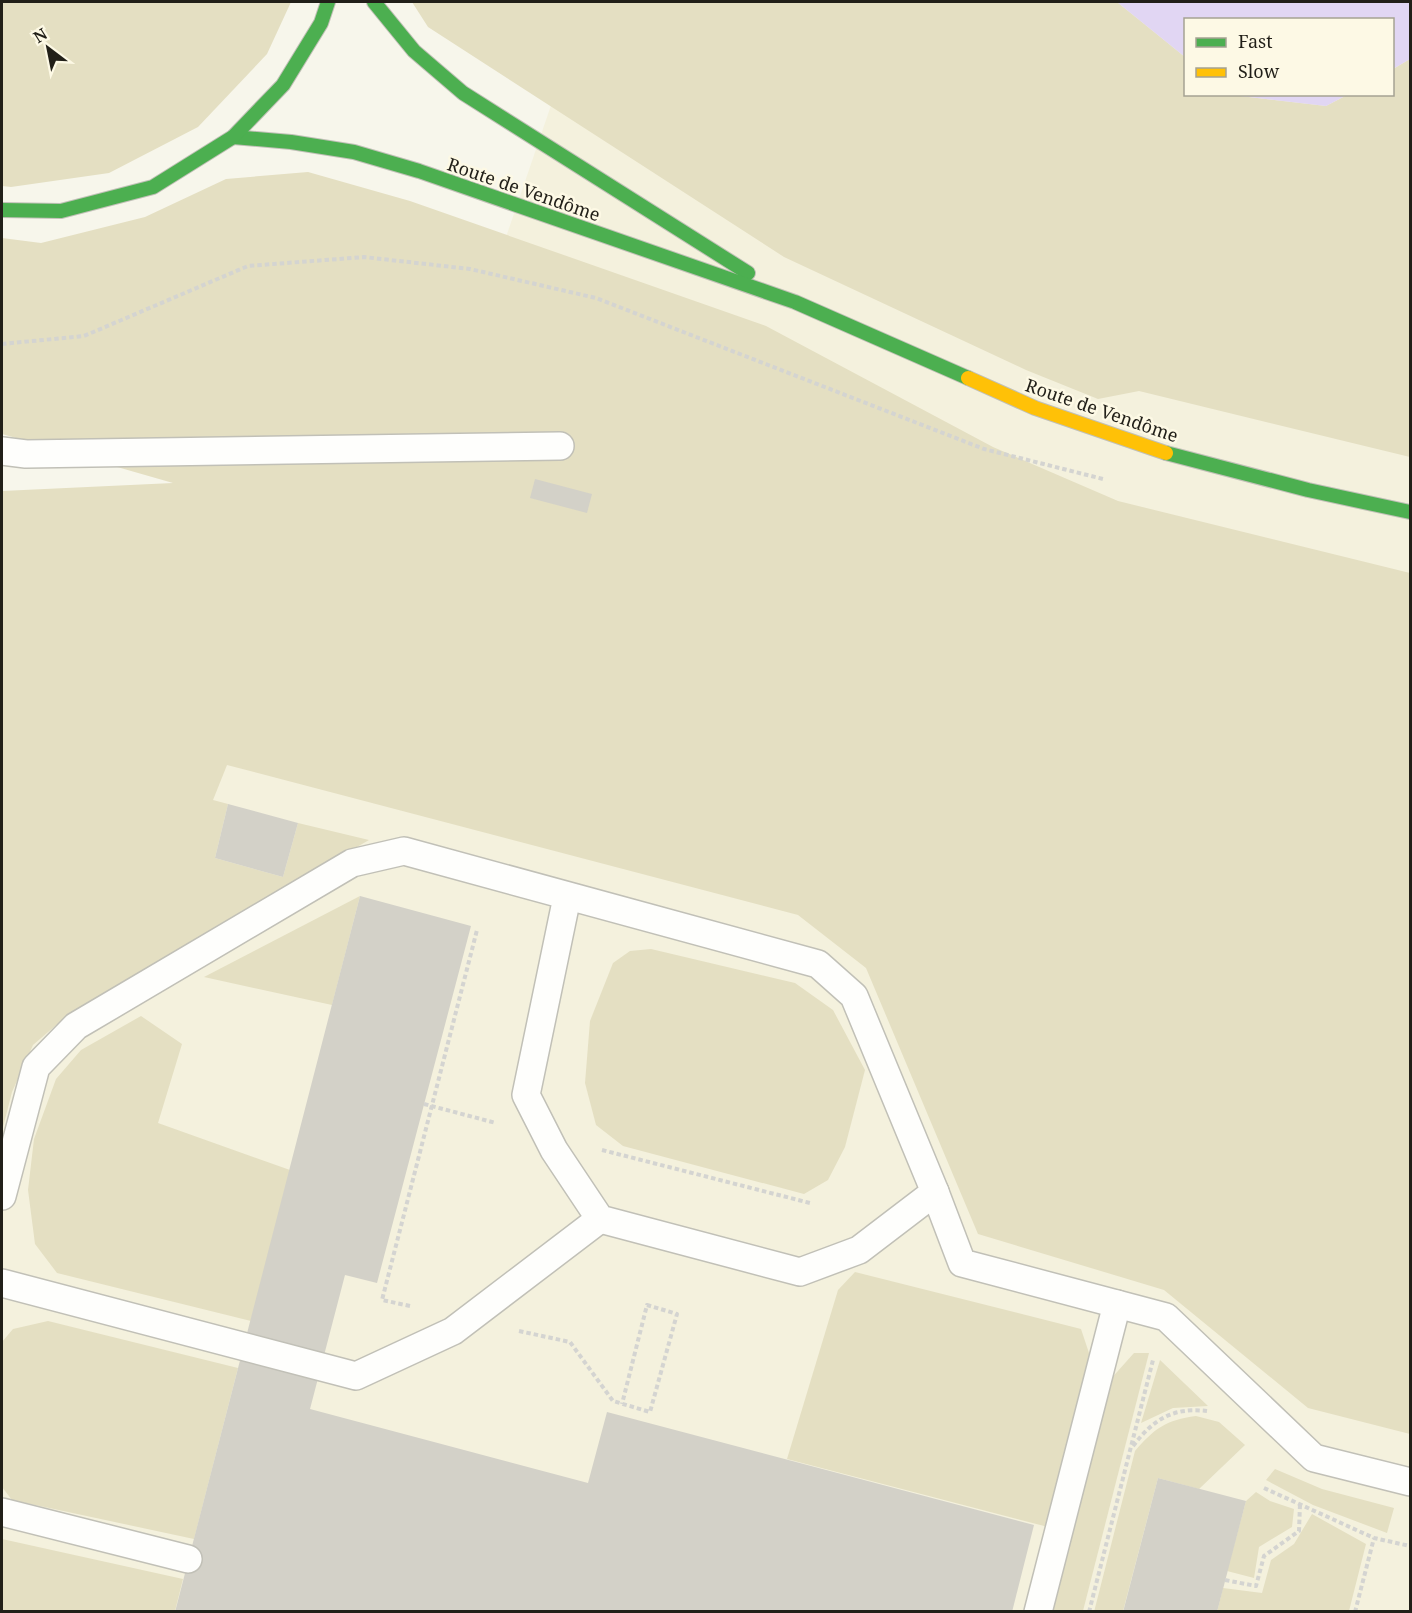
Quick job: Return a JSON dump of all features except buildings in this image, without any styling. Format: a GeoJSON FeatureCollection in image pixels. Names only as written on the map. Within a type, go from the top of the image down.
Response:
{"type":"FeatureCollection","features":[{"type":"Feature","properties":{"kind":"main road"},"geometry":{"type":"LineString","coordinates":[[2,210],[61,211],[153,187],[233,137],[284,85],[321,23],[328,2]]}},
{"type":"Feature","properties":{"kind":"main road","name":"Route de Vendôme"},"geometry":{"type":"LineString","coordinates":[[374,2],[394,33],[427,65],[463,93],[795,302]]}},
{"type":"Feature","properties":{"kind":"main road","name":"Route de Vendôme"},"geometry":{"type":"LineString","coordinates":[[233,137],[291,142],[354,152],[419,171],[795,302],[912,356],[1068,419],[1167,453],[1308,490],[1410,513]]}},
{"type":"Feature","properties":{"kind":"lane"},"geometry":{"type":"LineString","coordinates":[[2,451],[26,454],[560,446]]}},
{"type":"Feature","properties":{"kind":"lane"},"geometry":{"type":"LineString","coordinates":[[2,1196],[36,1067],[76,1026],[352,863],[404,850],[567,897],[818,964],[854,996],[962,1263],[1166,1317],[1314,1458],[1410,1482]]}},
{"type":"Feature","properties":{"kind":"lane"},"geometry":{"type":"LineString","coordinates":[[567,897],[526,1095],[546,1136],[600,1219],[800,1272],[859,1250],[935,1192]]}},
{"type":"Feature","properties":{"kind":"lane"},"geometry":{"type":"LineString","coordinates":[[2,1283],[356,1376],[453,1331],[600,1219]]}},
{"type":"Feature","properties":{"kind":"lane"},"geometry":{"type":"LineString","coordinates":[[1038,1611],[1117,1304]]}},
{"type":"Feature","properties":{"kind":"lane"},"geometry":{"type":"LineString","coordinates":[[2,1512],[188,1559]]}},
{"type":"Feature","properties":{"kind":"path"},"geometry":{"type":"LineString","coordinates":[[2,344],[84,336],[248,266],[364,256],[459,268],[596,298],[984,449],[1109,481]]}},
{"type":"Feature","properties":{"kind":"path"},"geometry":{"type":"LineString","coordinates":[[424,1104],[810,1203]]}},
{"type":"Feature","properties":{"kind":"path"},"geometry":{"type":"LineString","coordinates":[[1089,1611],[1153,1359]]}},
{"type":"Feature","properties":{"kind":"path"},"geometry":{"type":"LineString","coordinates":[[1130,1449],[1148,1426],[1173,1413],[1198,1410],[1214,1412]]}},
{"type":"Feature","properties":{"kind":"path"},"geometry":{"type":"LineString","coordinates":[[1264,1488],[1374,1538],[1410,1546]]}},
{"type":"Feature","properties":{"kind":"path"},"geometry":{"type":"LineString","coordinates":[[1225,1580],[1256,1586],[1264,1556],[1299,1531],[1300,1504]]}},
{"type":"Feature","properties":{"kind":"path"},"geometry":{"type":"LineString","coordinates":[[1355,1611],[1374,1538]]}},
{"type":"Feature","properties":{"kind":"shaded area"},"geometry":{"type":"Polygon","coordinates":[[[2,2],[291,2],[267,54],[198,127],[109,173],[11,187],[2,186],[2,2]]]}},
{"type":"Feature","properties":{"kind":"shaded area"},"geometry":{"type":"Polygon","coordinates":[[[412,2],[1117,2],[1184,56],[1184,96],[1241,96],[1326,106],[1345,96],[1394,96],[1394,68],[1410,59],[1410,457],[1139,391],[1098,399],[1026,370],[784,257],[428,27],[412,2]]]}},
{"type":"Feature","properties":{"kind":"shaded area"},"geometry":{"type":"Polygon","coordinates":[[[584,2],[1410,2],[1410,1611],[2,1612],[2,939],[478,319],[586,3],[584,2]]]}},
{"type":"Feature","properties":{"kind":"shaded area"},"geometry":{"type":"Polygon","coordinates":[[[1117,2],[1410,2],[1410,59],[1394,68],[1394,18],[1184,18],[1184,56],[1117,2]]]}},
{"type":"Feature","properties":{"kind":"shaded area"},"geometry":{"type":"Polygon","coordinates":[[[1241,96],[1345,96],[1326,106],[1241,96]]]}},
{"type":"Feature","properties":{"kind":"shaded area"},"geometry":{"type":"Polygon","coordinates":[[[308,172],[410,201],[766,326],[993,447],[1118,501],[1410,573],[1410,1434],[1308,1408],[1164,1290],[978,1234],[866,968],[798,915],[227,765],[213,800],[228,804],[215,858],[283,877],[298,823],[369,840],[69,1014],[33,1045],[12,1092],[2,1131],[2,491],[173,483],[2,434],[2,238],[41,243],[145,217],[226,179],[308,172]]]}},
{"type":"Feature","properties":{"kind":"shaded area"},"geometry":{"type":"Polygon","coordinates":[[[360,896],[332,1005],[204,977],[360,896]]]}},
{"type":"Feature","properties":{"kind":"shaded area"},"geometry":{"type":"Polygon","coordinates":[[[651,949],[795,983],[833,1010],[865,1070],[845,1147],[828,1180],[804,1194],[623,1146],[596,1125],[585,1083],[590,1021],[613,963],[630,951],[651,949]]]}},
{"type":"Feature","properties":{"kind":"shaded area"},"geometry":{"type":"Polygon","coordinates":[[[141,1016],[182,1044],[158,1123],[290,1170],[251,1321],[57,1273],[35,1244],[28,1190],[34,1139],[56,1079],[81,1050],[141,1016]]]}},
{"type":"Feature","properties":{"kind":"shaded area"},"geometry":{"type":"Polygon","coordinates":[[[855,1272],[1081,1329],[1090,1356],[1048,1527],[787,1459],[838,1290],[855,1272]]]}},
{"type":"Feature","properties":{"kind":"shaded area"},"geometry":{"type":"Polygon","coordinates":[[[48,1321],[238,1368],[194,1539],[12,1500],[2,1487],[2,1342],[13,1329],[48,1321]]]}},
{"type":"Feature","properties":{"kind":"shaded area"},"geometry":{"type":"Polygon","coordinates":[[[1134,1353],[1149,1353],[1083,1611],[1050,1612],[1109,1381],[1134,1353]]]}},
{"type":"Feature","properties":{"kind":"shaded area"},"geometry":{"type":"Polygon","coordinates":[[[1160,1360],[1208,1406],[1173,1408],[1141,1423],[1160,1360]]]}},
{"type":"Feature","properties":{"kind":"shaded area"},"geometry":{"type":"Polygon","coordinates":[[[1196,1416],[1219,1422],[1245,1445],[1199,1489],[1158,1478],[1123,1611],[1094,1612],[1135,1451],[1162,1426],[1196,1416]]]}},
{"type":"Feature","properties":{"kind":"shaded area"},"geometry":{"type":"Polygon","coordinates":[[[1275,1469],[1322,1489],[1394,1508],[1387,1533],[1313,1505],[1266,1480],[1275,1469]]]}},
{"type":"Feature","properties":{"kind":"shaded area"},"geometry":{"type":"Polygon","coordinates":[[[1256,1492],[1270,1501],[1294,1509],[1292,1527],[1259,1547],[1254,1578],[1227,1571],[1246,1501],[1256,1492]]]}},
{"type":"Feature","properties":{"kind":"shaded area"},"geometry":{"type":"Polygon","coordinates":[[[1312,1514],[1366,1544],[1349,1611],[1217,1612],[1223,1588],[1262,1593],[1271,1560],[1294,1544],[1312,1514]]]}},
{"type":"Feature","properties":{"kind":"shaded area"},"geometry":{"type":"Polygon","coordinates":[[[2,1539],[183,1579],[175,1611],[2,1611],[2,1539]]]}},
{"type":"Feature","properties":{"kind":"traffic: fast"},"geometry":{"type":"LineString","coordinates":[[2,210],[61,211],[153,187],[233,137],[283,85],[321,23],[328,2]]}},
{"type":"Feature","properties":{"kind":"traffic: fast"},"geometry":{"type":"LineString","coordinates":[[374,2],[414,51],[463,93],[748,273]]}},
{"type":"Feature","properties":{"kind":"traffic: fast"},"geometry":{"type":"LineString","coordinates":[[233,137],[291,142],[354,152],[419,171],[795,302],[968,378]]}},
{"type":"Feature","properties":{"kind":"traffic: fast"},"geometry":{"type":"LineString","coordinates":[[1166,453],[1308,490],[1410,512]]}},
{"type":"Feature","properties":{"kind":"traffic: slow"},"geometry":{"type":"LineString","coordinates":[[968,378],[1035,408],[1166,453]]}}]}
